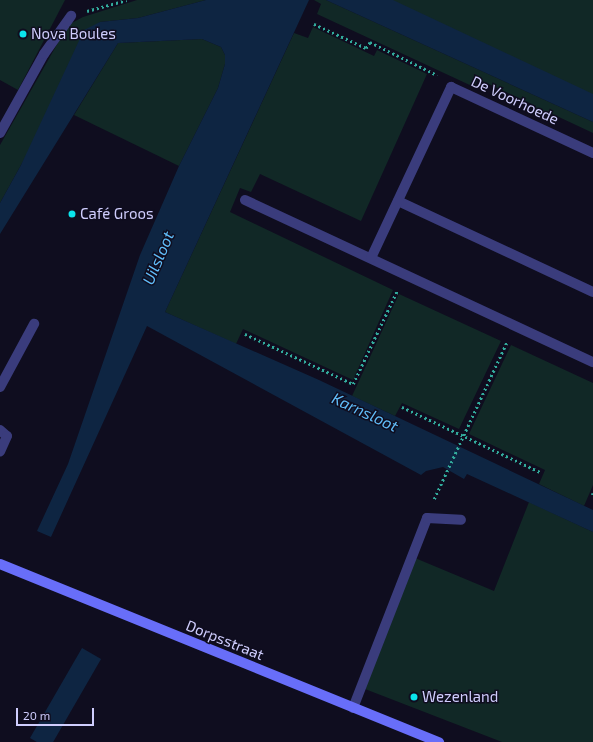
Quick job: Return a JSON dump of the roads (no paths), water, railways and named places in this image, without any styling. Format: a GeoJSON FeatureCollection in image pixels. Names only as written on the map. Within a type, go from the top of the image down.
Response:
{"type":"FeatureCollection","features":[{"type":"Feature","properties":{"kind":"street"},"geometry":{"type":"LineString","coordinates":[[0,133],[44,54],[71,16]]}},
{"type":"Feature","properties":{"kind":"street","name":"De Voorhoede"},"geometry":{"type":"LineString","coordinates":[[370,258],[451,86],[593,153]]}},
{"type":"Feature","properties":{"kind":"street"},"geometry":{"type":"LineString","coordinates":[[245,200],[593,362]]}},
{"type":"Feature","properties":{"kind":"street"},"geometry":{"type":"LineString","coordinates":[[398,200],[593,292]]}},
{"type":"Feature","properties":{"kind":"street"},"geometry":{"type":"LineString","coordinates":[[0,386],[34,324]]}},
{"type":"Feature","properties":{"kind":"street"},"geometry":{"type":"LineString","coordinates":[[0,430],[7,436],[0,452]]}},
{"type":"Feature","properties":{"kind":"street"},"geometry":{"type":"LineString","coordinates":[[353,708],[427,518],[461,520]]}},
{"type":"Feature","properties":{"kind":"street","name":"Dorpsstraat"},"geometry":{"type":"LineString","coordinates":[[0,564],[439,742]]}},
{"type":"Feature","properties":{"kind":"water"},"geometry":{"type":"Polygon","coordinates":[[[206,0],[309,0],[165,312],[319,380],[593,510],[593,532],[467,474],[464,479],[443,467],[426,471],[421,475],[147,326],[51,537],[37,531],[68,464],[140,255],[179,166],[218,88],[225,64],[225,55],[221,47],[202,39],[118,43],[0,234],[0,203],[21,165],[84,30],[100,22],[138,18],[206,0]]]}},
{"type":"Feature","properties":{"kind":"water"},"geometry":{"type":"Polygon","coordinates":[[[326,0],[393,0],[593,94],[593,122],[326,0]]]}},
{"type":"Feature","properties":{"kind":"water"},"geometry":{"type":"Polygon","coordinates":[[[82,648],[101,659],[53,742],[37,742],[30,738],[82,648]]]}},
{"type":"Feature","properties":{"kind":"place","name":"Nova Boules"},"geometry":{"type":"Point","coordinates":[23,34]}},
{"type":"Feature","properties":{"kind":"place","name":"Café Groos"},"geometry":{"type":"Point","coordinates":[72,214]}},
{"type":"Feature","properties":{"kind":"place","name":"Wezenland"},"geometry":{"type":"Point","coordinates":[414,697]}},
{"type":"Feature","properties":{"kind":"water label","name":"Uilsloot"},"geometry":{"type":"Point","coordinates":[158,258]}},
{"type":"Feature","properties":{"kind":"water label","name":"Karnsloot"},"geometry":{"type":"Point","coordinates":[365,412]}}]}
